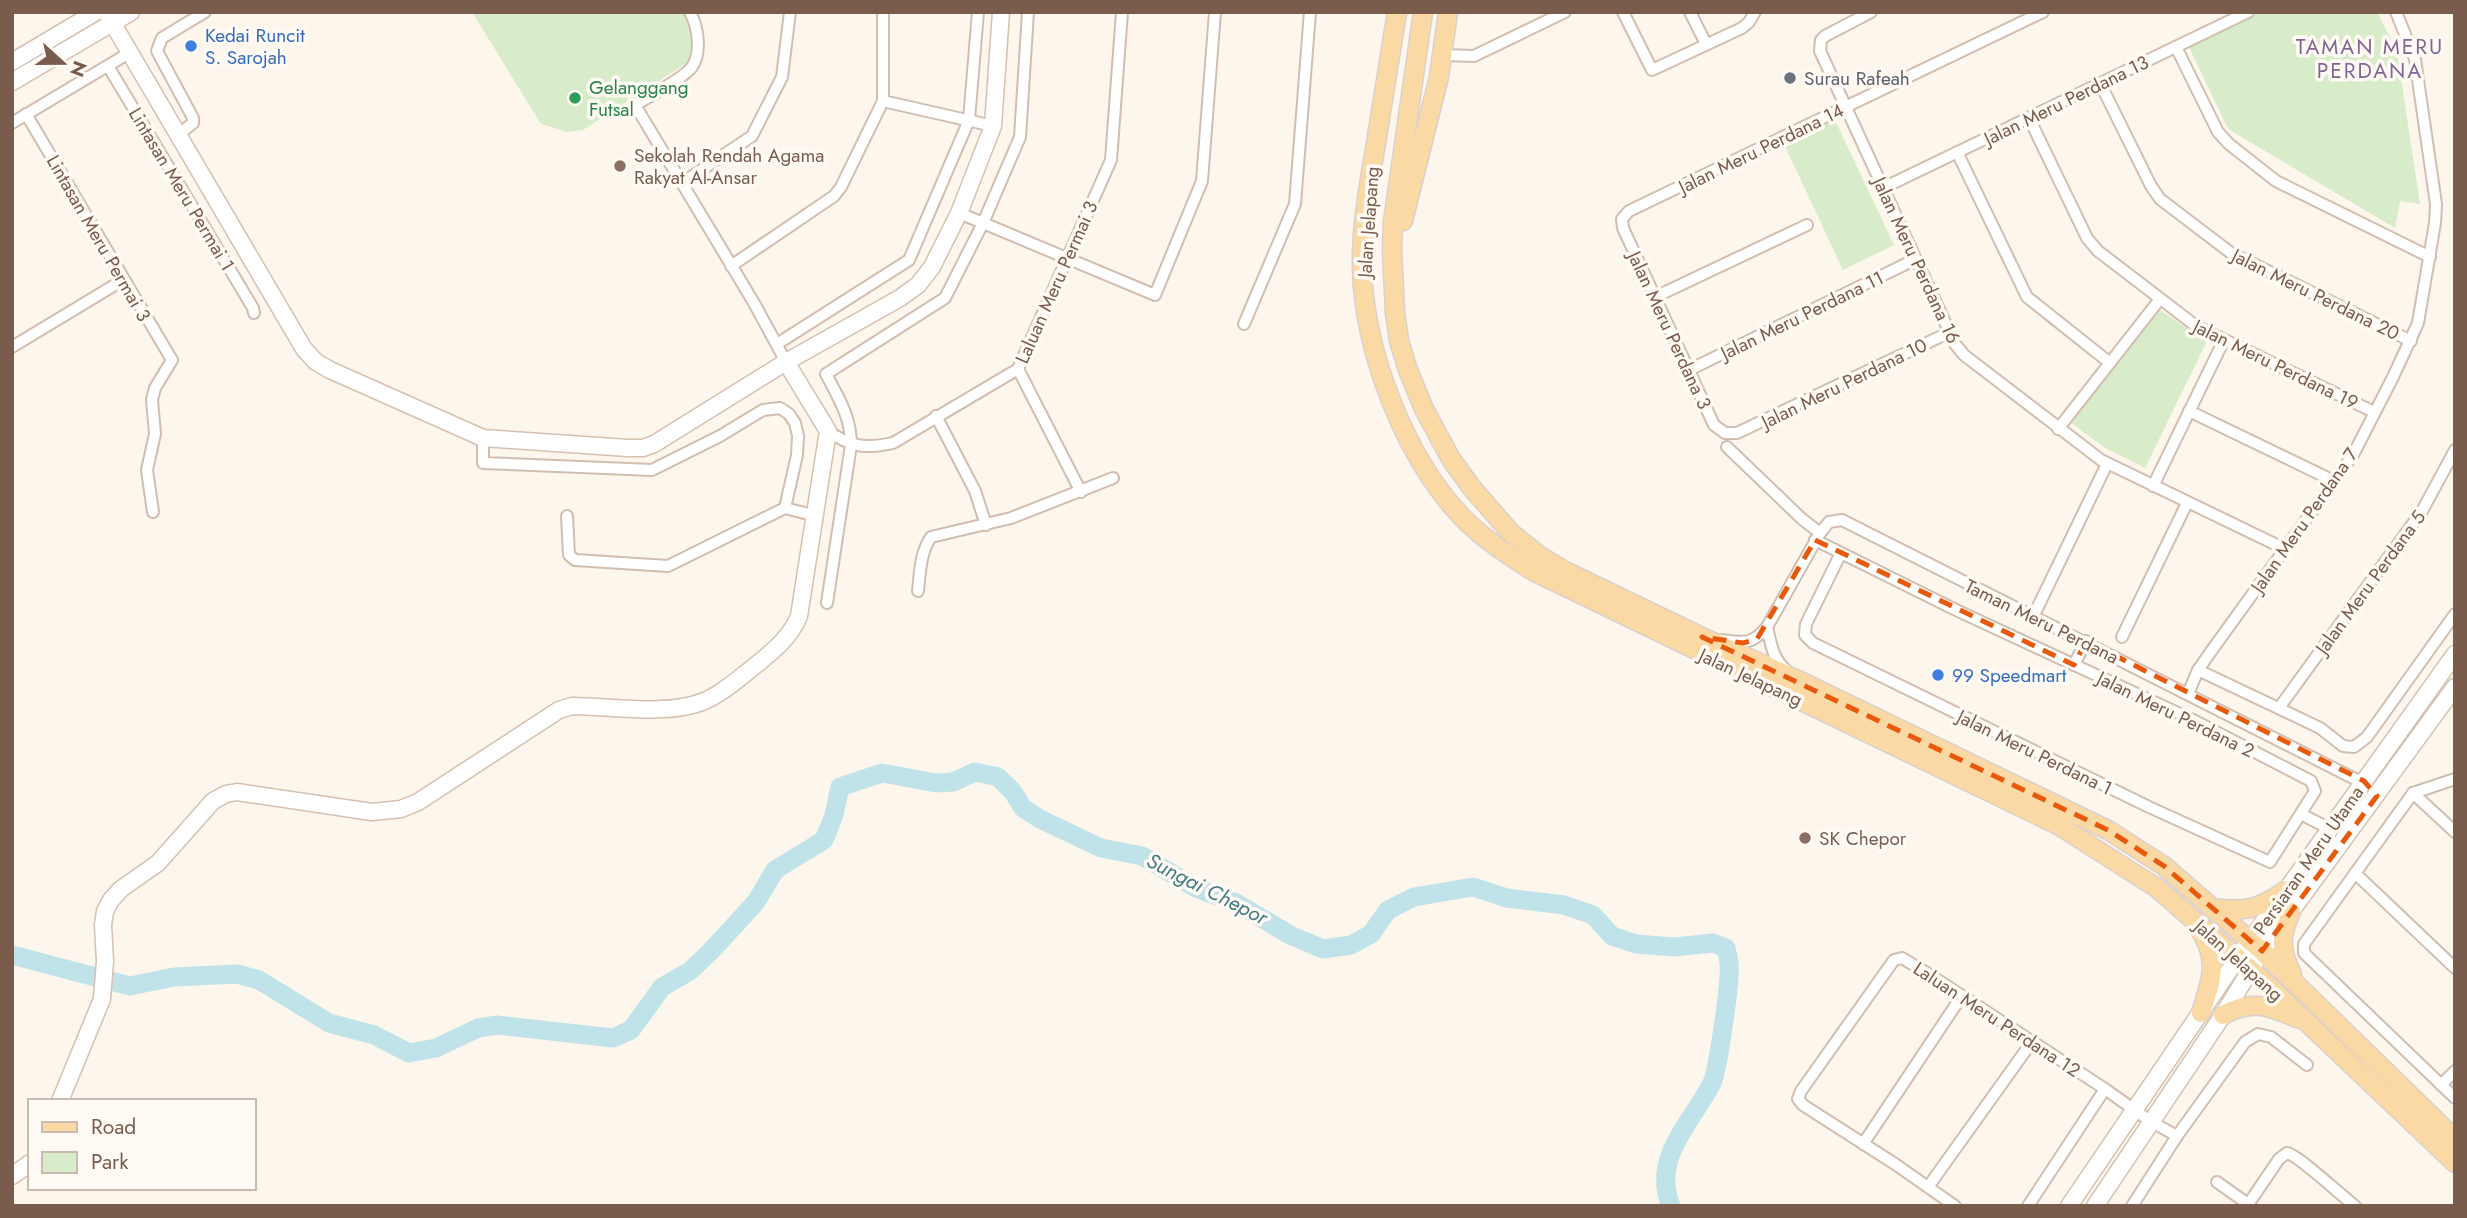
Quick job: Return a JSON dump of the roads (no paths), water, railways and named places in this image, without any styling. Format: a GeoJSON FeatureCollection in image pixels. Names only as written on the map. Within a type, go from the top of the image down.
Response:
{"type":"FeatureCollection","features":[{"type":"Feature","properties":{"kind":"main road","name":"Jalan Jelapang"},"geometry":{"type":"LineString","coordinates":[[1397,12],[1365,219],[1362,268],[1366,312],[1373,350],[1399,419],[1439,489],[1462,517],[1495,546],[1577,595],[2058,825],[2157,888],[2307,1022],[2455,1163]]}},
{"type":"Feature","properties":{"kind":"main road","name":"Jalan Jelapang"},"geometry":{"type":"LineString","coordinates":[[1423,12],[1395,197],[1392,249],[1399,341],[1424,409],[1451,459],[1511,533],[1540,556],[1565,571],[2108,830],[2164,866],[2256,946],[2455,1139]]}},
{"type":"Feature","properties":{"kind":"main road"},"geometry":{"type":"LineString","coordinates":[[1393,283],[1407,203],[1444,55],[1448,12]]}},
{"type":"Feature","properties":{"kind":"main road"},"geometry":{"type":"LineString","coordinates":[[2211,908],[2235,911],[2256,909],[2286,890]]}},
{"type":"Feature","properties":{"kind":"main road"},"geometry":{"type":"LineString","coordinates":[[2291,912],[2284,927],[2283,955],[2299,988]]}},
{"type":"Feature","properties":{"kind":"main road"},"geometry":{"type":"LineString","coordinates":[[2192,918],[2208,943],[2213,957],[2213,974],[2201,1013]]}},
{"type":"Feature","properties":{"kind":"main road"},"geometry":{"type":"LineString","coordinates":[[2223,1015],[2240,1005],[2264,1005],[2307,1022]]}},
{"type":"Feature","properties":{"kind":"street"},"geometry":{"type":"LineString","coordinates":[[12,62],[96,12]]}},
{"type":"Feature","properties":{"kind":"street"},"geometry":{"type":"LineString","coordinates":[[12,82],[109,18],[131,12]]}},
{"type":"Feature","properties":{"kind":"street"},"geometry":{"type":"LineString","coordinates":[[178,135],[192,123],[193,118],[157,51],[162,38],[205,12]]}},
{"type":"Feature","properties":{"kind":"street"},"geometry":{"type":"LineString","coordinates":[[690,12],[697,32],[694,64],[687,72],[635,106],[828,431],[851,445]]}},
{"type":"Feature","properties":{"kind":"street"},"geometry":{"type":"LineString","coordinates":[[682,183],[752,136],[782,77],[790,12]]}},
{"type":"Feature","properties":{"kind":"street"},"geometry":{"type":"LineString","coordinates":[[731,266],[834,196],[847,175],[883,101],[883,12]]}},
{"type":"Feature","properties":{"kind":"street"},"geometry":{"type":"LineString","coordinates":[[777,344],[909,260],[969,120],[978,12]]}},
{"type":"Feature","properties":{"kind":"street"},"geometry":{"type":"LineString","coordinates":[[109,18],[304,349],[316,362],[483,438],[643,448],[654,444],[786,362],[900,298],[918,285],[932,267],[959,213],[993,127],[1001,12]]}},
{"type":"Feature","properties":{"kind":"street"},"geometry":{"type":"LineString","coordinates":[[827,604],[851,431],[848,415],[826,374],[945,298],[983,223],[1020,137],[1028,12]]}},
{"type":"Feature","properties":{"kind":"street","name":"Laluan Meru Permai 3"},"geometry":{"type":"LineString","coordinates":[[851,445],[879,446],[893,443],[1018,369],[1111,160],[1122,12]]}},
{"type":"Feature","properties":{"kind":"street"},"geometry":{"type":"LineString","coordinates":[[959,213],[1155,295],[1202,181],[1215,12]]}},
{"type":"Feature","properties":{"kind":"street"},"geometry":{"type":"LineString","coordinates":[[1244,324],[1295,204],[1310,12]]}},
{"type":"Feature","properties":{"kind":"street"},"geometry":{"type":"LineString","coordinates":[[1444,55],[1474,56],[1565,12]]}},
{"type":"Feature","properties":{"kind":"street"},"geometry":{"type":"LineString","coordinates":[[1623,12],[1652,70],[1742,27],[1755,12]]}},
{"type":"Feature","properties":{"kind":"street"},"geometry":{"type":"LineString","coordinates":[[1690,12],[1706,44]]}},
{"type":"Feature","properties":{"kind":"street","name":"Jalan Meru Perdana 16"},"geometry":{"type":"LineString","coordinates":[[1871,12],[1825,36],[1821,40],[1820,51],[1950,332],[1964,355],[2107,464],[2285,549]]}},
{"type":"Feature","properties":{"kind":"street","name":"Jalan Meru Perdana 14"},"geometry":{"type":"LineString","coordinates":[[1629,211],[2043,12]]}},
{"type":"Feature","properties":{"kind":"street","name":"Jalan Meru Perdana 13"},"geometry":{"type":"LineString","coordinates":[[1883,188],[2248,12]]}},
{"type":"Feature","properties":{"kind":"street","name":"Jalan Meru Perdana 7"},"geometry":{"type":"LineString","coordinates":[[2188,694],[2198,670],[2353,455],[2418,323],[2436,204],[2415,59],[2396,12]]}},
{"type":"Feature","properties":{"kind":"street"},"geometry":{"type":"LineString","coordinates":[[2176,47],[2218,132],[2229,144],[2276,181],[2430,257]]}},
{"type":"Feature","properties":{"kind":"street"},"geometry":{"type":"LineString","coordinates":[[12,123],[129,53]]}},
{"type":"Feature","properties":{"kind":"street","name":"Lintasan Meru Permai 1"},"geometry":{"type":"LineString","coordinates":[[108,66],[254,313]]}},
{"type":"Feature","properties":{"kind":"street","name":"Jalan Meru Perdana 20"},"geometry":{"type":"LineString","coordinates":[[2100,83],[2151,187],[2160,199],[2231,253],[2411,341]]}},
{"type":"Feature","properties":{"kind":"street"},"geometry":{"type":"LineString","coordinates":[[883,101],[993,127]]}},
{"type":"Feature","properties":{"kind":"street","name":"Lintasan Meru Permai 3"},"geometry":{"type":"LineString","coordinates":[[26,114],[172,360],[155,388],[152,400],[155,434],[147,470],[153,512]]}},
{"type":"Feature","properties":{"kind":"street","name":"Jalan Meru Perdana 19"},"geometry":{"type":"LineString","coordinates":[[2029,118],[2091,245],[2188,320],[2374,412]]}},
{"type":"Feature","properties":{"kind":"street"},"geometry":{"type":"LineString","coordinates":[[1957,152],[2027,297],[2110,363]]}},
{"type":"Feature","properties":{"kind":"street","name":"Jalan Meru Perdana 3"},"geometry":{"type":"LineString","coordinates":[[1629,211],[1622,219],[1622,224],[1714,425],[1725,433],[1737,433]]}},
{"type":"Feature","properties":{"kind":"street"},"geometry":{"type":"LineString","coordinates":[[1655,297],[1807,225]]}},
{"type":"Feature","properties":{"kind":"street","name":"Jalan Meru Perdana 11"},"geometry":{"type":"LineString","coordinates":[[1689,370],[1916,259]]}},
{"type":"Feature","properties":{"kind":"street"},"geometry":{"type":"LineString","coordinates":[[12,346],[123,280]]}},
{"type":"Feature","properties":{"kind":"street"},"geometry":{"type":"LineString","coordinates":[[2058,429],[2160,299]]}},
{"type":"Feature","properties":{"kind":"street","name":"Jalan Meru Perdana 10"},"geometry":{"type":"LineString","coordinates":[[1737,433],[1950,332]]}},
{"type":"Feature","properties":{"kind":"street"},"geometry":{"type":"LineString","coordinates":[[2153,486],[2224,340]]}},
{"type":"Feature","properties":{"kind":"street"},"geometry":{"type":"LineString","coordinates":[[1018,369],[1081,492]]}},
{"type":"Feature","properties":{"kind":"street"},"geometry":{"type":"LineString","coordinates":[[483,438],[483,463],[652,470],[720,436],[763,410],[780,408],[789,414],[795,423],[798,436],[797,455],[785,508]]}},
{"type":"Feature","properties":{"kind":"street"},"geometry":{"type":"LineString","coordinates":[[2189,411],[2334,481]]}},
{"type":"Feature","properties":{"kind":"street"},"geometry":{"type":"LineString","coordinates":[[936,416],[970,480],[986,525]]}},
{"type":"Feature","properties":{"kind":"street"},"geometry":{"type":"LineString","coordinates":[[61,1099],[102,999],[105,911],[121,889],[158,863],[213,801],[237,792],[372,812],[401,809],[418,802],[559,710],[583,706],[677,708],[703,702],[730,686],[779,645],[796,623],[816,516],[828,431]]}},
{"type":"Feature","properties":{"kind":"street","name":"Jalan Meru Perdana 2"},"geometry":{"type":"LineString","coordinates":[[1727,447],[1817,536],[1841,553],[2193,720],[2311,781],[2315,791],[2270,862]]}},
{"type":"Feature","properties":{"kind":"street","name":"Jalan Meru Perdana 5"},"geometry":{"type":"LineString","coordinates":[[2279,708],[2421,511],[2455,450]]}},
{"type":"Feature","properties":{"kind":"street"},"geometry":{"type":"LineString","coordinates":[[2033,617],[2107,464]]}},
{"type":"Feature","properties":{"kind":"street"},"geometry":{"type":"LineString","coordinates":[[918,591],[922,558],[931,537],[986,525],[1036,509],[1113,478]]}},
{"type":"Feature","properties":{"kind":"street"},"geometry":{"type":"LineString","coordinates":[[2122,636],[2188,503]]}},
{"type":"Feature","properties":{"kind":"street"},"geometry":{"type":"LineString","coordinates":[[567,516],[569,555],[575,560],[668,566],[785,508],[816,516]]}},
{"type":"Feature","properties":{"kind":"street","name":"Taman Meru Perdana"},"geometry":{"type":"LineString","coordinates":[[1817,536],[1829,522],[1842,520],[2364,781]]}},
{"type":"Feature","properties":{"kind":"street"},"geometry":{"type":"LineString","coordinates":[[1702,637],[1743,643],[1757,639],[1767,627],[1817,536]]}},
{"type":"Feature","properties":{"kind":"street","name":"Jalan Meru Perdana 1"},"geometry":{"type":"LineString","coordinates":[[1841,553],[1806,624],[1805,635],[1813,643],[2149,807],[2270,862]]}},
{"type":"Feature","properties":{"kind":"street"},"geometry":{"type":"LineString","coordinates":[[2198,670],[2320,728],[2343,746],[2354,747],[2367,737],[2455,614]]}},
{"type":"Feature","properties":{"kind":"street"},"geometry":{"type":"LineString","coordinates":[[1767,627],[1771,648],[1778,663],[1798,680]]}},
{"type":"Feature","properties":{"kind":"street"},"geometry":{"type":"LineString","coordinates":[[2074,665],[2085,641]]}},
{"type":"Feature","properties":{"kind":"street","name":"Persiaran Meru Utama"},"geometry":{"type":"LineString","coordinates":[[2069,1206],[2201,1013],[2244,964],[2286,890],[2455,654]]}},
{"type":"Feature","properties":{"kind":"street","name":"Persiaran Meru Utama"},"geometry":{"type":"LineString","coordinates":[[2256,946],[2291,912],[2455,687]]}},
{"type":"Feature","properties":{"kind":"street"},"geometry":{"type":"LineString","coordinates":[[2455,779],[2413,793],[2304,944],[2304,953],[2455,1098]]}},
{"type":"Feature","properties":{"kind":"street"},"geometry":{"type":"LineString","coordinates":[[2364,781],[2377,796]]}},
{"type":"Feature","properties":{"kind":"street"},"geometry":{"type":"LineString","coordinates":[[2413,793],[2455,832]]}},
{"type":"Feature","properties":{"kind":"street"},"geometry":{"type":"LineString","coordinates":[[2301,814],[2330,829]]}},
{"type":"Feature","properties":{"kind":"street"},"geometry":{"type":"LineString","coordinates":[[2355,873],[2455,968]]}},
{"type":"Feature","properties":{"kind":"street","name":"Laluan Meru Perdana 12"},"geometry":{"type":"LineString","coordinates":[[1863,1144],[1798,1099],[1894,960],[1902,958],[2177,1136]]}},
{"type":"Feature","properties":{"kind":"street","name":"Persiaran Meru Utama"},"geometry":{"type":"LineString","coordinates":[[2095,1206],[2223,1015],[2244,964]]}},
{"type":"Feature","properties":{"kind":"street"},"geometry":{"type":"LineString","coordinates":[[1955,1206],[1863,1144],[1961,997]]}},
{"type":"Feature","properties":{"kind":"street"},"geometry":{"type":"LineString","coordinates":[[2132,1206],[2177,1136],[2245,1042],[2258,1034],[2271,1037],[2307,1065]]}},
{"type":"Feature","properties":{"kind":"street"},"geometry":{"type":"LineString","coordinates":[[1928,1188],[2031,1043]]}},
{"type":"Feature","properties":{"kind":"street"},"geometry":{"type":"LineString","coordinates":[[2441,1085],[2455,1071]]}},
{"type":"Feature","properties":{"kind":"street"},"geometry":{"type":"LineString","coordinates":[[2028,1206],[2105,1089]]}},
{"type":"Feature","properties":{"kind":"street"},"geometry":{"type":"LineString","coordinates":[[2217,1182],[2247,1205],[2279,1158],[2287,1153],[2295,1154],[2355,1206]]}},
{"type":"Feature","properties":{"kind":"street"},"geometry":{"type":"LineString","coordinates":[[12,1176],[28,1164]]}},
{"type":"Feature","properties":{"kind":"waterway","name":"Sungai Chepor"},"geometry":{"type":"LineString","coordinates":[[12,955],[130,986],[174,977],[237,974],[259,980],[329,1023],[374,1035],[409,1053],[436,1048],[478,1028],[497,1025],[613,1038],[631,1030],[662,987],[690,971],[712,950],[756,902],[775,870],[824,840],[834,815],[840,787],[882,773],[936,783],[953,782],[975,772],[998,777],[1013,792],[1023,808],[1040,819],[1101,848],[1142,856],[1196,888],[1236,903],[1290,935],[1323,949],[1351,945],[1371,934],[1388,910],[1414,897],[1473,887],[1507,898],[1564,905],[1593,915],[1612,936],[1636,944],[1674,947],[1713,943],[1726,948],[1729,962],[1728,987],[1715,1075],[1670,1156],[1666,1189],[1671,1206]]}},
{"type":"Feature","properties":{"kind":"place","name":"Kedai Runcit S. Sarojah"},"geometry":{"type":"Point","coordinates":[191,46]}},
{"type":"Feature","properties":{"kind":"place","name":"Surau Rafeah"},"geometry":{"type":"Point","coordinates":[1790,78]}},
{"type":"Feature","properties":{"kind":"place","name":"Gelanggang Futsal"},"geometry":{"type":"Point","coordinates":[575,98]}},
{"type":"Feature","properties":{"kind":"place","name":"Sekolah Rendah Agama Rakyat Al-Ansar"},"geometry":{"type":"Point","coordinates":[620,166]}},
{"type":"Feature","properties":{"kind":"place","name":"99 Speedmart"},"geometry":{"type":"Point","coordinates":[1938,675]}},
{"type":"Feature","properties":{"kind":"place","name":"SK Chepor"},"geometry":{"type":"Point","coordinates":[1805,838]}},
{"type":"Feature","properties":{"kind":"district","name":"TAMAN MERU PERDANA"},"geometry":{"type":"Point","coordinates":[2370,59]}}]}
